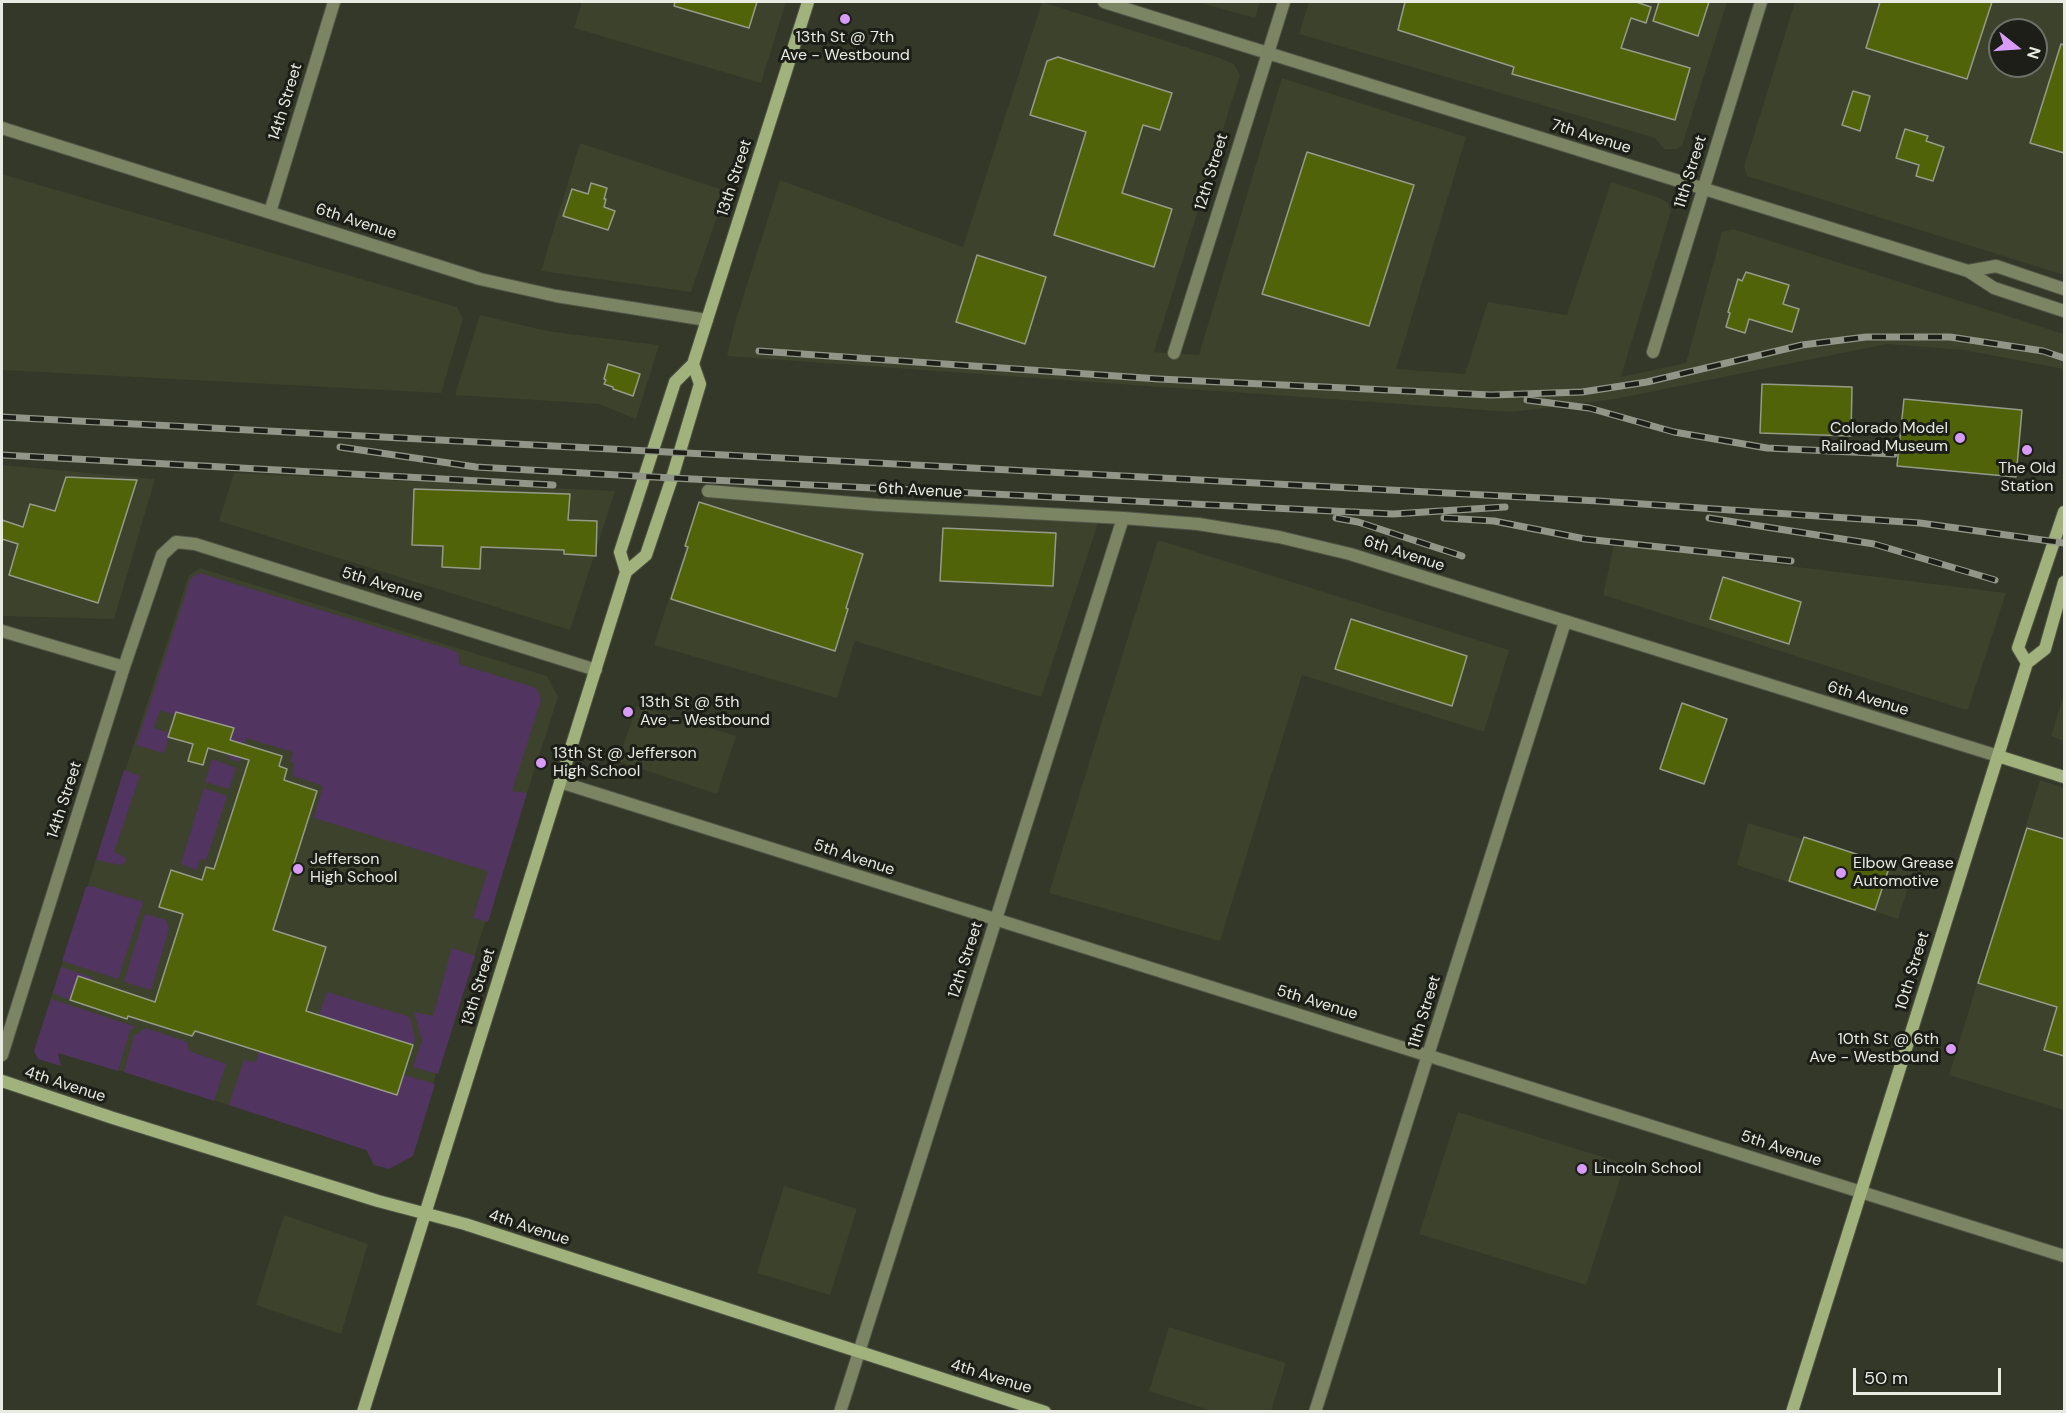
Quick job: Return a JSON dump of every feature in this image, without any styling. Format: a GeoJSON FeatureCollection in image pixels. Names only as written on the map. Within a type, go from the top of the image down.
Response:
{"type":"FeatureCollection","features":[{"type":"Feature","properties":{"kind":"street","name":"14th Street"},"geometry":{"type":"LineString","coordinates":[[270,212],[334,2]]}},
{"type":"Feature","properties":{"kind":"street","name":"13th Street"},"geometry":{"type":"LineString","coordinates":[[626,572],[620,552],[675,382],[693,364],[808,2]]}},
{"type":"Feature","properties":{"kind":"street","name":"7th Avenue"},"geometry":{"type":"LineString","coordinates":[[1104,2],[1968,271],[1994,288],[2064,311]]}},
{"type":"Feature","properties":{"kind":"street","name":"12th Street"},"geometry":{"type":"LineString","coordinates":[[1174,353],[1284,2]]}},
{"type":"Feature","properties":{"kind":"street","name":"11th Street"},"geometry":{"type":"LineString","coordinates":[[1653,352],[1761,2]]}},
{"type":"Feature","properties":{"kind":"street","name":"6th Avenue"},"geometry":{"type":"LineString","coordinates":[[2,128],[480,279],[556,296],[707,320]]}},
{"type":"Feature","properties":{"kind":"street"},"geometry":{"type":"LineString","coordinates":[[1968,271],[1996,267],[2064,289]]}},
{"type":"Feature","properties":{"kind":"street","name":"13th Street"},"geometry":{"type":"LineString","coordinates":[[363,1412],[626,572],[646,555],[672,478],[700,384],[693,364]]}},
{"type":"Feature","properties":{"kind":"street","name":"6th Avenue"},"geometry":{"type":"LineString","coordinates":[[708,491],[878,505],[1123,518],[1235,529],[1331,549],[2064,777]]}},
{"type":"Feature","properties":{"kind":"street"},"geometry":{"type":"LineString","coordinates":[[2027,663],[2018,648],[2064,512]]}},
{"type":"Feature","properties":{"kind":"street","name":"12th Street"},"geometry":{"type":"LineString","coordinates":[[840,1412],[1123,518]]}},
{"type":"Feature","properties":{"kind":"street","name":"5th Avenue"},"geometry":{"type":"LineString","coordinates":[[162,555],[176,542],[195,544],[596,670]]}},
{"type":"Feature","properties":{"kind":"street","name":"14th Street"},"geometry":{"type":"LineString","coordinates":[[2,1055],[124,667],[162,555]]}},
{"type":"Feature","properties":{"kind":"street","name":"10th Street"},"geometry":{"type":"LineString","coordinates":[[1792,1412],[2027,663],[2045,649],[2064,582]]}},
{"type":"Feature","properties":{"kind":"street","name":"11th Street"},"geometry":{"type":"LineString","coordinates":[[1315,1412],[1565,622]]}},
{"type":"Feature","properties":{"kind":"street"},"geometry":{"type":"LineString","coordinates":[[2,631],[124,667]]}},
{"type":"Feature","properties":{"kind":"street","name":"5th Avenue"},"geometry":{"type":"LineString","coordinates":[[560,782],[2064,1256]]}},
{"type":"Feature","properties":{"kind":"street","name":"4th Avenue"},"geometry":{"type":"LineString","coordinates":[[2,1081],[355,1194],[465,1224],[1045,1412]]}},
{"type":"Feature","properties":{"kind":"shaded area"},"geometry":{"type":"Polygon","coordinates":[[[582,2],[786,2],[761,83],[574,28],[582,2]]]}},
{"type":"Feature","properties":{"kind":"shaded area"},"geometry":{"type":"Polygon","coordinates":[[[1042,2],[1217,57],[1234,64],[1240,75],[1154,352],[1199,355],[1282,78],[1466,137],[1396,369],[1465,374],[1488,302],[1567,315],[1611,182],[1659,198],[1668,203],[1671,211],[1621,377],[1686,363],[1722,232],[1733,229],[2064,334],[2064,369],[1964,350],[1887,344],[1615,399],[1512,412],[727,356],[735,323],[780,180],[963,247],[1042,2]]]}},
{"type":"Feature","properties":{"kind":"shaded area"},"geometry":{"type":"Polygon","coordinates":[[[1197,2],[1260,2],[1255,18],[1197,2]]]}},
{"type":"Feature","properties":{"kind":"shaded area"},"geometry":{"type":"Polygon","coordinates":[[[1309,2],[1727,2],[1682,146],[1676,149],[1664,149],[1655,138],[1299,34],[1309,2]]]}},
{"type":"Feature","properties":{"kind":"shaded area"},"geometry":{"type":"Polygon","coordinates":[[[1795,2],[2064,2],[2064,275],[1747,176],[1744,167],[1795,2]]]}},
{"type":"Feature","properties":{"kind":"shaded area"},"geometry":{"type":"Polygon","coordinates":[[[580,143],[726,191],[691,292],[541,271],[580,143]]]}},
{"type":"Feature","properties":{"kind":"shaded area"},"geometry":{"type":"Polygon","coordinates":[[[2,174],[457,307],[463,319],[441,393],[2,370],[2,174]]]}},
{"type":"Feature","properties":{"kind":"shaded area"},"geometry":{"type":"Polygon","coordinates":[[[480,315],[547,331],[659,345],[636,419],[599,404],[455,395],[480,315]]]}},
{"type":"Feature","properties":{"kind":"shaded area"},"geometry":{"type":"Polygon","coordinates":[[[2,465],[155,479],[114,619],[2,616],[2,465]]]}},
{"type":"Feature","properties":{"kind":"shaded area"},"geometry":{"type":"Polygon","coordinates":[[[234,473],[615,491],[570,630],[219,521],[234,473]]]}},
{"type":"Feature","properties":{"kind":"shaded area"},"geometry":{"type":"Polygon","coordinates":[[[702,497],[1098,523],[1041,697],[855,641],[837,698],[654,645],[702,497]]]}},
{"type":"Feature","properties":{"kind":"shaded area"},"geometry":{"type":"Polygon","coordinates":[[[1158,540],[1509,650],[1484,732],[1302,675],[1220,941],[1049,893],[1158,540]]]}},
{"type":"Feature","properties":{"kind":"shaded area"},"geometry":{"type":"Polygon","coordinates":[[[1614,544],[2006,593],[1968,709],[1963,709],[1603,595],[1614,544]]]}},
{"type":"Feature","properties":{"kind":"shaded area","name":"Jefferson High School"},"geometry":{"type":"Polygon","coordinates":[[[200,568],[547,676],[558,697],[411,1152],[402,1160],[36,1044],[189,575],[200,568]]]}},
{"type":"Feature","properties":{"kind":"shaded area"},"geometry":{"type":"Polygon","coordinates":[[[199,573],[455,651],[459,655],[459,664],[536,688],[541,700],[512,791],[527,793],[488,922],[473,918],[488,871],[314,818],[323,786],[293,776],[294,763],[291,761],[293,752],[246,738],[239,762],[230,759],[226,754],[233,728],[176,712],[175,715],[160,710],[154,728],[170,733],[164,753],[136,745],[191,578],[199,573]]]}},
{"type":"Feature","properties":{"kind":"shaded area"},"geometry":{"type":"Polygon","coordinates":[[[2064,694],[2064,741],[2051,736],[2064,694]]]}},
{"type":"Feature","properties":{"kind":"shaded area"},"geometry":{"type":"Polygon","coordinates":[[[637,706],[736,736],[717,794],[618,761],[637,706]]]}},
{"type":"Feature","properties":{"kind":"shaded area"},"geometry":{"type":"Polygon","coordinates":[[[212,759],[236,768],[229,789],[205,782],[212,759]]]}},
{"type":"Feature","properties":{"kind":"shaded area"},"geometry":{"type":"Polygon","coordinates":[[[124,770],[140,776],[114,852],[126,859],[121,865],[96,860],[124,770]]]}},
{"type":"Feature","properties":{"kind":"shaded area"},"geometry":{"type":"Polygon","coordinates":[[[2040,780],[2064,788],[2064,1110],[1949,1075],[2040,780]]]}},
{"type":"Feature","properties":{"kind":"shaded area"},"geometry":{"type":"Polygon","coordinates":[[[204,788],[227,796],[206,860],[200,859],[197,870],[181,864],[204,788]]]}},
{"type":"Feature","properties":{"kind":"shaded area"},"geometry":{"type":"Polygon","coordinates":[[[1748,823],[1913,872],[1898,919],[1737,865],[1748,823]]]}},
{"type":"Feature","properties":{"kind":"shaded area"},"geometry":{"type":"Polygon","coordinates":[[[91,886],[143,902],[118,979],[62,961],[86,887],[91,886]]]}},
{"type":"Feature","properties":{"kind":"shaded area"},"geometry":{"type":"Polygon","coordinates":[[[145,914],[166,920],[169,929],[151,990],[124,982],[145,914]]]}},
{"type":"Feature","properties":{"kind":"shaded area"},"geometry":{"type":"Polygon","coordinates":[[[452,948],[475,956],[438,1074],[413,1067],[422,1041],[414,1012],[433,1016],[452,948]]]}},
{"type":"Feature","properties":{"kind":"shaded area"},"geometry":{"type":"Polygon","coordinates":[[[61,967],[94,978],[91,981],[78,976],[70,1000],[53,993],[61,967]]]}},
{"type":"Feature","properties":{"kind":"shaded area"},"geometry":{"type":"Polygon","coordinates":[[[327,992],[410,1017],[415,1040],[413,1045],[319,1015],[327,992]]]}},
{"type":"Feature","properties":{"kind":"shaded area"},"geometry":{"type":"Polygon","coordinates":[[[51,999],[136,1027],[130,1030],[118,1071],[58,1053],[61,1066],[38,1059],[34,1051],[51,999]]]}},
{"type":"Feature","properties":{"kind":"shaded area"},"geometry":{"type":"Polygon","coordinates":[[[146,1028],[187,1042],[189,1051],[226,1064],[214,1101],[124,1072],[134,1036],[146,1028]]]}},
{"type":"Feature","properties":{"kind":"shaded area"},"geometry":{"type":"Polygon","coordinates":[[[259,1051],[397,1095],[404,1075],[435,1084],[413,1156],[389,1169],[374,1165],[366,1150],[229,1105],[244,1060],[256,1062],[259,1051]]]}},
{"type":"Feature","properties":{"kind":"shaded area"},"geometry":{"type":"Polygon","coordinates":[[[1458,1112],[1625,1164],[1586,1285],[1419,1234],[1458,1112]]]}},
{"type":"Feature","properties":{"kind":"shaded area"},"geometry":{"type":"Polygon","coordinates":[[[784,1186],[857,1209],[830,1295],[757,1273],[784,1186]]]}},
{"type":"Feature","properties":{"kind":"shaded area"},"geometry":{"type":"Polygon","coordinates":[[[284,1215],[368,1244],[341,1334],[256,1305],[284,1215]]]}},
{"type":"Feature","properties":{"kind":"shaded area"},"geometry":{"type":"Polygon","coordinates":[[[1169,1327],[1286,1363],[1271,1411],[1212,1411],[1149,1391],[1169,1327]]]}},
{"type":"Feature","properties":{"kind":"building"},"geometry":{"type":"Polygon","coordinates":[[[675,2],[757,2],[749,28],[674,6],[675,2]]]}},
{"type":"Feature","properties":{"kind":"building"},"geometry":{"type":"Polygon","coordinates":[[[1405,2],[1636,2],[1651,7],[1646,23],[1631,18],[1621,48],[1690,68],[1675,120],[1512,74],[1514,67],[1398,30],[1405,2]]]}},
{"type":"Feature","properties":{"kind":"building"},"geometry":{"type":"Polygon","coordinates":[[[1659,2],[1709,2],[1698,36],[1653,21],[1659,2]]]}},
{"type":"Feature","properties":{"kind":"building"},"geometry":{"type":"Polygon","coordinates":[[[1880,2],[1992,2],[1967,79],[1866,48],[1880,2]]]}},
{"type":"Feature","properties":{"kind":"building"},"geometry":{"type":"Polygon","coordinates":[[[2061,44],[2064,45],[2064,153],[2030,143],[2061,44]]]}},
{"type":"Feature","properties":{"kind":"building"},"geometry":{"type":"Polygon","coordinates":[[[1058,57],[1172,93],[1160,130],[1143,125],[1122,193],[1172,209],[1154,267],[1054,235],[1086,132],[1030,115],[1047,61],[1058,57]]]}},
{"type":"Feature","properties":{"kind":"building"},"geometry":{"type":"Polygon","coordinates":[[[1853,91],[1870,96],[1860,131],[1842,125],[1853,91]]]}},
{"type":"Feature","properties":{"kind":"building"},"geometry":{"type":"Polygon","coordinates":[[[1905,129],[1928,136],[1926,141],[1944,147],[1933,181],[1916,176],[1919,165],[1896,158],[1905,129]]]}},
{"type":"Feature","properties":{"kind":"building"},"geometry":{"type":"Polygon","coordinates":[[[1307,152],[1414,185],[1369,326],[1262,294],[1307,152]]]}},
{"type":"Feature","properties":{"kind":"building"},"geometry":{"type":"Polygon","coordinates":[[[591,183],[607,188],[604,207],[615,211],[608,230],[563,216],[572,189],[588,194],[591,183]]]}},
{"type":"Feature","properties":{"kind":"building"},"geometry":{"type":"Polygon","coordinates":[[[977,255],[1046,277],[1025,344],[956,322],[977,255]]]}},
{"type":"Feature","properties":{"kind":"building"},"geometry":{"type":"Polygon","coordinates":[[[1746,272],[1789,285],[1783,304],[1799,309],[1792,332],[1749,319],[1745,333],[1726,327],[1738,279],[1742,281],[1746,272]]]}},
{"type":"Feature","properties":{"kind":"building"},"geometry":{"type":"Polygon","coordinates":[[[608,364],[640,374],[633,396],[604,384],[608,364]]]}},
{"type":"Feature","properties":{"kind":"building"},"geometry":{"type":"Polygon","coordinates":[[[1762,384],[1852,387],[1851,436],[1760,433],[1762,384]]]}},
{"type":"Feature","properties":{"kind":"building","name":"Colorado Model Railroad Museum"},"geometry":{"type":"Polygon","coordinates":[[[1904,399],[2022,410],[2016,477],[1897,466],[1904,399]]]}},
{"type":"Feature","properties":{"kind":"building"},"geometry":{"type":"Polygon","coordinates":[[[66,477],[137,480],[98,603],[9,575],[18,544],[2,539],[2,520],[23,527],[30,504],[55,511],[66,477]]]}},
{"type":"Feature","properties":{"kind":"building"},"geometry":{"type":"Polygon","coordinates":[[[414,489],[570,494],[568,520],[597,521],[596,556],[564,554],[564,550],[481,547],[480,569],[442,567],[443,546],[412,545],[414,489]]]}},
{"type":"Feature","properties":{"kind":"building"},"geometry":{"type":"Polygon","coordinates":[[[699,502],[863,554],[835,651],[671,599],[688,547],[685,546],[699,502]]]}},
{"type":"Feature","properties":{"kind":"building"},"geometry":{"type":"Polygon","coordinates":[[[943,528],[1056,533],[1053,586],[940,581],[943,528]]]}},
{"type":"Feature","properties":{"kind":"building"},"geometry":{"type":"Polygon","coordinates":[[[1723,577],[1801,602],[1789,644],[1710,619],[1723,577]]]}},
{"type":"Feature","properties":{"kind":"building"},"geometry":{"type":"Polygon","coordinates":[[[1351,619],[1467,656],[1452,706],[1335,669],[1351,619]]]}},
{"type":"Feature","properties":{"kind":"building"},"geometry":{"type":"Polygon","coordinates":[[[1682,703],[1727,719],[1704,784],[1660,769],[1682,703]]]}},
{"type":"Feature","properties":{"kind":"building"},"geometry":{"type":"Polygon","coordinates":[[[176,712],[234,728],[230,740],[282,756],[279,766],[287,769],[284,780],[317,791],[273,930],[326,947],[306,1011],[413,1045],[397,1095],[195,1031],[192,1036],[128,1016],[127,1019],[70,1000],[78,976],[155,1002],[183,914],[159,907],[171,870],[202,880],[206,867],[214,869],[249,760],[208,748],[203,765],[188,761],[193,744],[168,737],[176,712]]]}},
{"type":"Feature","properties":{"kind":"building"},"geometry":{"type":"Polygon","coordinates":[[[2027,828],[2064,839],[2064,1056],[2044,1050],[2057,1007],[1978,983],[2027,828]]]}},
{"type":"Feature","properties":{"kind":"building"},"geometry":{"type":"Polygon","coordinates":[[[1804,837],[1890,865],[1875,910],[1789,881],[1804,837]]]}},
{"type":"Feature","properties":{"kind":"railway"},"geometry":{"type":"LineString","coordinates":[[759,351],[1159,379],[1491,395],[1582,392],[1647,382],[1802,345],[1866,337],[1950,337],[2043,351],[2064,358]]}},
{"type":"Feature","properties":{"kind":"railway"},"geometry":{"type":"LineString","coordinates":[[1527,400],[1589,408],[1674,432],[1767,448],[1894,454]]}},
{"type":"Feature","properties":{"kind":"railway"},"geometry":{"type":"LineString","coordinates":[[2,417],[1599,501],[1920,523],[2064,543]]}},
{"type":"Feature","properties":{"kind":"railway"},"geometry":{"type":"LineString","coordinates":[[340,447],[476,467],[672,478],[1393,514],[1505,507]]}},
{"type":"Feature","properties":{"kind":"railway"},"geometry":{"type":"LineString","coordinates":[[2,455],[553,485]]}},
{"type":"Feature","properties":{"kind":"railway"},"geometry":{"type":"LineString","coordinates":[[1336,518],[1358,522],[1462,556]]}},
{"type":"Feature","properties":{"kind":"railway"},"geometry":{"type":"LineString","coordinates":[[1444,518],[1494,521],[1585,539],[1791,561]]}},
{"type":"Feature","properties":{"kind":"railway"},"geometry":{"type":"LineString","coordinates":[[1709,518],[1874,544],[1995,580]]}},
{"type":"Feature","properties":{"kind":"place","name":"13th St @ 7th Ave - Westbound"},"geometry":{"type":"Point","coordinates":[845,19]}},
{"type":"Feature","properties":{"kind":"place","name":"Colorado Model Railroad Museum"},"geometry":{"type":"Point","coordinates":[1960,438]}},
{"type":"Feature","properties":{"kind":"place","name":"The Old Station"},"geometry":{"type":"Point","coordinates":[2027,450]}},
{"type":"Feature","properties":{"kind":"place","name":"13th St @ 5th Ave - Westbound"},"geometry":{"type":"Point","coordinates":[628,712]}},
{"type":"Feature","properties":{"kind":"place","name":"13th St @ Jefferson High School"},"geometry":{"type":"Point","coordinates":[541,763]}},
{"type":"Feature","properties":{"kind":"place","name":"Jefferson High School"},"geometry":{"type":"Point","coordinates":[298,869]}},
{"type":"Feature","properties":{"kind":"place","name":"Elbow Grease Automotive"},"geometry":{"type":"Point","coordinates":[1841,873]}},
{"type":"Feature","properties":{"kind":"place","name":"10th St @ 6th Ave - Westbound"},"geometry":{"type":"Point","coordinates":[1951,1049]}},
{"type":"Feature","properties":{"kind":"place","name":"Lincoln School"},"geometry":{"type":"Point","coordinates":[1582,1169]}}]}
